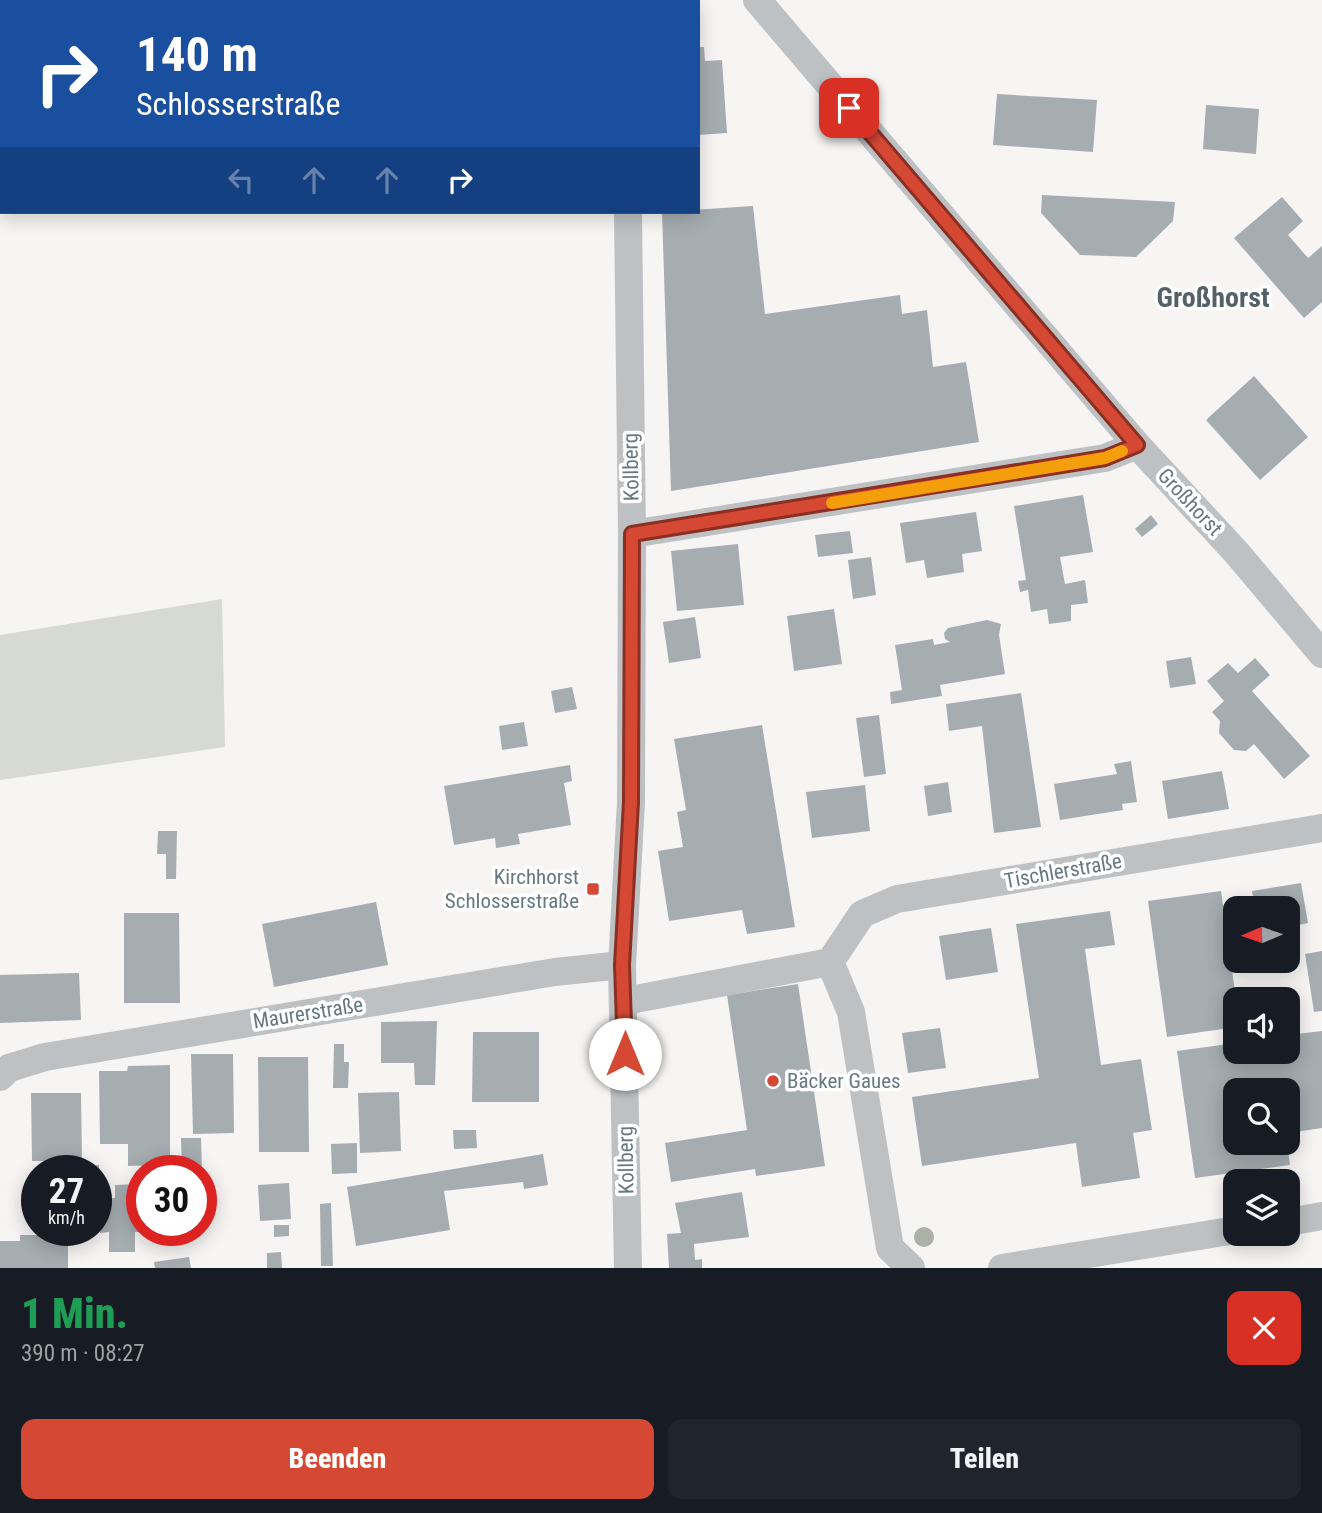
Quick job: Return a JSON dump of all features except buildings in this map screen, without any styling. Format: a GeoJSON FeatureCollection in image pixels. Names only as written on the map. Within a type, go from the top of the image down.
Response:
{"type":"FeatureCollection","features":[{"type":"Feature","properties":{"kind":"street","name":"Großhorst"},"geometry":{"type":"LineString","coordinates":[[757,0],[1137,445],[1236,552],[1322,654]]}},
{"type":"Feature","properties":{"kind":"street","name":"Kollberg"},"geometry":{"type":"LineString","coordinates":[[628,214],[632,534],[631,802],[622,965],[625,1001],[628,1268]]}},
{"type":"Feature","properties":{"kind":"street"},"geometry":{"type":"LineString","coordinates":[[632,534],[1105,458],[1137,445]]}},
{"type":"Feature","properties":{"kind":"street","name":"Tischlerstraße"},"geometry":{"type":"LineString","coordinates":[[830,962],[862,915],[897,900],[1322,828]]}},
{"type":"Feature","properties":{"kind":"street"},"geometry":{"type":"LineString","coordinates":[[625,1001],[830,962],[851,1012],[890,1248],[911,1268]]}},
{"type":"Feature","properties":{"kind":"street","name":"Maurerstraße"},"geometry":{"type":"LineString","coordinates":[[0,1077],[9,1068],[45,1057],[555,972],[622,965]]}},
{"type":"Feature","properties":{"kind":"street"},"geometry":{"type":"LineString","coordinates":[[1300,1220],[1322,1216]]}},
{"type":"Feature","properties":{"kind":"street"},"geometry":{"type":"LineString","coordinates":[[1002,1268],[1223,1232]]}},
{"type":"Feature","properties":{"kind":"shaded area"},"geometry":{"type":"Polygon","coordinates":[[[222,599],[225,747],[0,780],[0,635],[222,599]]]}},
{"type":"Feature","properties":{"kind":"slow traffic"},"geometry":{"type":"LineString","coordinates":[[832,503],[1105,458],[1122,451]]}},
{"type":"Feature","properties":{"kind":"place","name":"Kirchhorst Schlosserstraße"},"geometry":{"type":"Point","coordinates":[593,889]}},
{"type":"Feature","properties":{"kind":"place","name":"Bäcker Gaues"},"geometry":{"type":"Point","coordinates":[773,1081]}},
{"type":"Feature","properties":{"kind":"district","name":"Großhorst"},"geometry":{"type":"Point","coordinates":[1213,297]}},
{"type":"Feature","properties":{"kind":"route"},"geometry":{"type":"LineString","coordinates":[[625,1054],[622,965],[631,802],[632,534],[1105,458],[1137,445],[849,108]]}}]}
